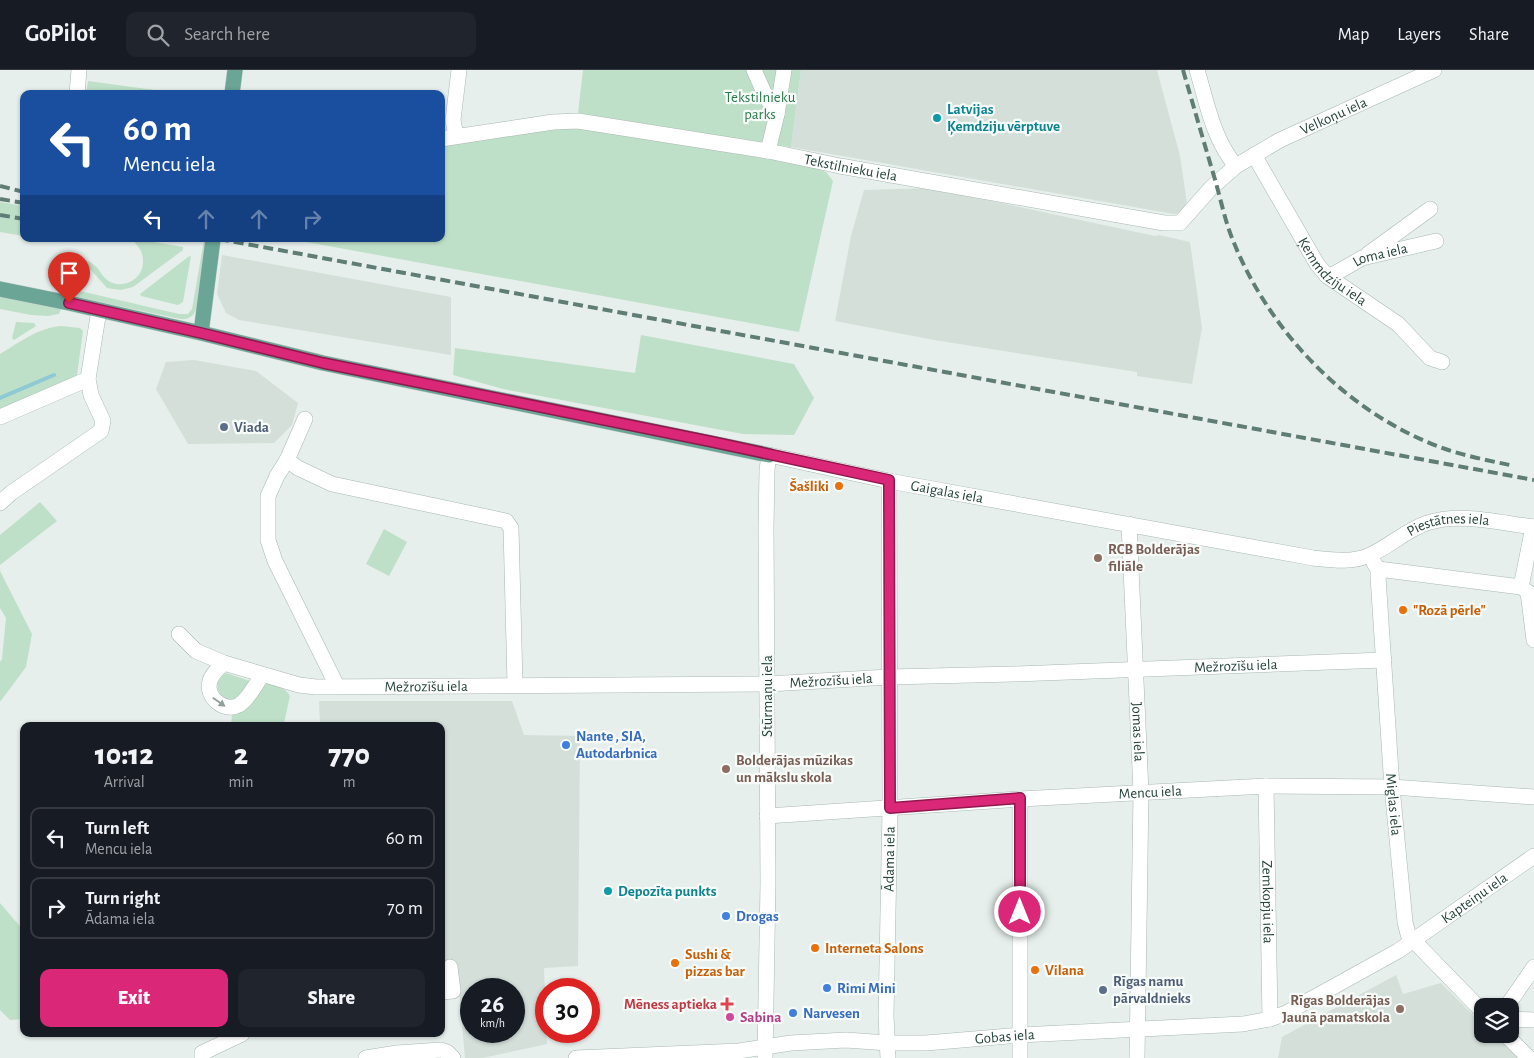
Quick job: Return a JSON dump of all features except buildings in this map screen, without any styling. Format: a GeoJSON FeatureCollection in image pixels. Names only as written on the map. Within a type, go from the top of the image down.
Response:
{"type":"FeatureCollection","features":[{"type":"Feature","properties":{"kind":"main road"},"geometry":{"type":"LineString","coordinates":[[232,90],[235,70]]}},
{"type":"Feature","properties":{"kind":"main road"},"geometry":{"type":"LineString","coordinates":[[201,333],[213,242]]}},
{"type":"Feature","properties":{"kind":"main road","name":"Gaigalas iela"},"geometry":{"type":"LineString","coordinates":[[0,289],[201,333],[323,363],[769,455]]}},
{"type":"Feature","properties":{"kind":"street"},"geometry":{"type":"LineString","coordinates":[[76,90],[79,70]]}},
{"type":"Feature","properties":{"kind":"street"},"geometry":{"type":"LineString","coordinates":[[449,137],[459,70]]}},
{"type":"Feature","properties":{"kind":"street"},"geometry":{"type":"LineString","coordinates":[[754,70],[766,97],[777,114]]}},
{"type":"Feature","properties":{"kind":"street"},"geometry":{"type":"LineString","coordinates":[[768,151],[777,114],[784,70]]}},
{"type":"Feature","properties":{"kind":"street"},"geometry":{"type":"LineString","coordinates":[[1197,70],[1218,139],[1226,154],[1236,166]]}},
{"type":"Feature","properties":{"kind":"street","name":"Velkoņu iela"},"geometry":{"type":"LineString","coordinates":[[1236,166],[1280,140],[1434,70]]}},
{"type":"Feature","properties":{"kind":"street","name":"Tekstilnieku iela"},"geometry":{"type":"LineString","coordinates":[[449,137],[553,122],[578,121],[768,151],[840,166],[1164,223],[1180,223],[1211,188],[1236,166]]}},
{"type":"Feature","properties":{"kind":"street","name":"Ķemmdziju iela"},"geometry":{"type":"LineString","coordinates":[[1254,155],[1317,264],[1327,276],[1398,324],[1430,358],[1442,362]]}},
{"type":"Feature","properties":{"kind":"street"},"geometry":{"type":"LineString","coordinates":[[1362,258],[1430,208]]}},
{"type":"Feature","properties":{"kind":"street","name":"Loma iela"},"geometry":{"type":"LineString","coordinates":[[1327,276],[1362,258],[1436,241]]}},
{"type":"Feature","properties":{"kind":"street"},"geometry":{"type":"LineString","coordinates":[[0,503],[11,493],[101,431],[103,421],[91,395],[88,379],[99,310]]}},
{"type":"Feature","properties":{"kind":"street"},"geometry":{"type":"LineString","coordinates":[[0,417],[88,379]]}},
{"type":"Feature","properties":{"kind":"street"},"geometry":{"type":"LineString","coordinates":[[305,420],[268,496],[268,540],[275,561],[337,686]]}},
{"type":"Feature","properties":{"kind":"street","name":"Gaigalas iela"},"geometry":{"type":"LineString","coordinates":[[769,455],[889,480],[1313,558],[1352,560],[1369,555]]}},
{"type":"Feature","properties":{"kind":"street","name":"Stūrmaņu iela"},"geometry":{"type":"LineString","coordinates":[[765,1052],[768,965],[766,528],[769,455]]}},
{"type":"Feature","properties":{"kind":"street"},"geometry":{"type":"LineString","coordinates":[[287,460],[298,468],[332,484],[506,521],[511,528],[515,684]]}},
{"type":"Feature","properties":{"kind":"street","name":"Ādama iela"},"geometry":{"type":"LineString","coordinates":[[888,1051],[886,1016],[890,808],[889,480]]}},
{"type":"Feature","properties":{"kind":"street","name":"Piestātnes iela"},"geometry":{"type":"LineString","coordinates":[[1369,555],[1398,537],[1427,523],[1449,519],[1474,518],[1534,527]]}},
{"type":"Feature","properties":{"kind":"street","name":"Jomas iela"},"geometry":{"type":"LineString","coordinates":[[1129,524],[1141,792],[1138,1058]]}},
{"type":"Feature","properties":{"kind":"street"},"geometry":{"type":"LineString","coordinates":[[1521,587],[1534,527]]}},
{"type":"Feature","properties":{"kind":"street"},"geometry":{"type":"LineString","coordinates":[[1369,555],[1378,570],[1521,587],[1528,592],[1534,640]]}},
{"type":"Feature","properties":{"kind":"street","name":"Miglas iela"},"geometry":{"type":"LineString","coordinates":[[1378,570],[1392,786],[1405,922],[1408,934],[1474,1003]]}},
{"type":"Feature","properties":{"kind":"street","name":"Mežrozīšu iela"},"geometry":{"type":"LineString","coordinates":[[179,634],[196,651],[224,663],[306,686],[768,684],[889,677],[1384,660]]}},
{"type":"Feature","properties":{"kind":"street"},"geometry":{"type":"LineString","coordinates":[[224,663],[213,674],[209,690],[213,699],[227,707],[235,707],[241,703],[263,675]]}},
{"type":"Feature","properties":{"kind":"street","name":"Mencu iela"},"geometry":{"type":"LineString","coordinates":[[767,816],[1020,798],[1266,786],[1392,786],[1534,797]]}},
{"type":"Feature","properties":{"kind":"street","name":"Zemkopju iela"},"geometry":{"type":"LineString","coordinates":[[1266,786],[1270,1019]]}},
{"type":"Feature","properties":{"kind":"street"},"geometry":{"type":"LineString","coordinates":[[1020,798],[1020,1058]]}},
{"type":"Feature","properties":{"kind":"street","name":"Kapteiņu iela"},"geometry":{"type":"LineString","coordinates":[[1414,940],[1534,856]]}},
{"type":"Feature","properties":{"kind":"street","name":"Gobas iela"},"geometry":{"type":"LineString","coordinates":[[576,1058],[739,1051],[765,1052],[846,1040],[888,1051],[926,1043],[1020,1035],[1243,1024],[1270,1019],[1286,1013],[1348,980],[1414,940]]}},
{"type":"Feature","properties":{"kind":"street"},"geometry":{"type":"LineString","coordinates":[[445,992],[453,991],[450,967]]}},
{"type":"Feature","properties":{"kind":"street"},"geometry":{"type":"LineString","coordinates":[[1513,998],[1534,967]]}},
{"type":"Feature","properties":{"kind":"street"},"geometry":{"type":"LineString","coordinates":[[1519,1019],[1534,1020]]}},
{"type":"Feature","properties":{"kind":"street"},"geometry":{"type":"LineString","coordinates":[[202,1058],[202,1052],[235,1037]]}},
{"type":"Feature","properties":{"kind":"street"},"geometry":{"type":"LineString","coordinates":[[1514,1043],[1529,1058]]}},
{"type":"Feature","properties":{"kind":"street"},"geometry":{"type":"LineString","coordinates":[[366,1058],[397,1053],[441,1050],[447,1052],[453,1058]]}},
{"type":"Feature","properties":{"kind":"shaded area"},"geometry":{"type":"Polygon","coordinates":[[[801,70],[1157,70],[1180,156],[1187,203],[1181,212],[1174,214],[791,147],[801,70]]]}},
{"type":"Feature","properties":{"kind":"shaded area"},"geometry":{"type":"Polygon","coordinates":[[[930,188],[1190,242],[1202,328],[1192,384],[1137,376],[1137,372],[934,340],[835,321],[851,236],[864,190],[930,188]]]}},
{"type":"Feature","properties":{"kind":"shaded area"},"geometry":{"type":"Polygon","coordinates":[[[222,255],[451,297],[451,355],[239,320],[226,313],[217,294],[222,255]]]}},
{"type":"Feature","properties":{"kind":"shaded area"},"geometry":{"type":"Polygon","coordinates":[[[194,360],[256,371],[298,403],[292,425],[274,443],[188,444],[156,389],[166,362],[194,360]]]}},
{"type":"Feature","properties":{"kind":"shaded area"},"geometry":{"type":"Polygon","coordinates":[[[319,701],[512,701],[524,735],[580,736],[578,966],[544,968],[544,978],[535,978],[535,1043],[547,1044],[483,1058],[465,1058],[464,1043],[525,1043],[525,978],[460,978],[460,1000],[457,966],[445,967],[445,722],[320,722],[319,701]]]}},
{"type":"Feature","properties":{"kind":"shaded area","name":"Rīgas Bolderājas Jaunā pamatskola"},"geometry":{"type":"Polygon","coordinates":[[[1396,975],[1403,994],[1441,983],[1474,1016],[1474,1043],[1502,1043],[1518,1058],[1278,1058],[1282,1037],[1396,975]]]}},
{"type":"Feature","properties":{"kind":"green space","name":"Tekstilnieku parks"},"geometry":{"type":"Polygon","coordinates":[[[583,70],[801,70],[791,147],[578,113],[583,70]]]}},
{"type":"Feature","properties":{"kind":"green space"},"geometry":{"type":"Polygon","coordinates":[[[88,81],[154,90],[87,90],[88,81]]]}},
{"type":"Feature","properties":{"kind":"green space"},"geometry":{"type":"Polygon","coordinates":[[[551,127],[588,129],[810,166],[826,172],[833,181],[799,332],[306,242],[445,242],[445,145],[551,127]]]}},
{"type":"Feature","properties":{"kind":"green space"},"geometry":{"type":"Polygon","coordinates":[[[0,202],[20,205],[20,235],[0,232],[0,202]]]}},
{"type":"Feature","properties":{"kind":"green space"},"geometry":{"type":"Polygon","coordinates":[[[154,242],[183,247],[183,250],[133,287],[121,290],[107,288],[83,261],[79,264],[80,259],[87,261],[96,266],[104,277],[111,282],[115,284],[128,283],[138,276],[143,266],[140,249],[135,243],[154,242]]]}},
{"type":"Feature","properties":{"kind":"green space"},"geometry":{"type":"Polygon","coordinates":[[[204,242],[206,242],[197,306],[195,312],[189,318],[180,319],[77,297],[76,294],[80,291],[179,314],[188,314],[192,309],[204,242]]]}},
{"type":"Feature","properties":{"kind":"green space"},"geometry":{"type":"Polygon","coordinates":[[[191,256],[183,302],[178,305],[141,296],[140,294],[191,256]]]}},
{"type":"Feature","properties":{"kind":"green space"},"geometry":{"type":"Polygon","coordinates":[[[0,297],[61,309],[59,314],[48,316],[0,309],[0,297]]]}},
{"type":"Feature","properties":{"kind":"green space"},"geometry":{"type":"Polygon","coordinates":[[[16,322],[34,323],[36,326],[14,340],[12,338],[16,322]]]}},
{"type":"Feature","properties":{"kind":"green space"},"geometry":{"type":"Polygon","coordinates":[[[61,326],[80,328],[83,331],[77,375],[67,382],[0,413],[0,354],[37,333],[61,326]]]}},
{"type":"Feature","properties":{"kind":"green space"},"geometry":{"type":"Polygon","coordinates":[[[641,335],[794,364],[814,398],[794,435],[743,434],[503,389],[453,375],[455,348],[635,373],[641,335]]]}},
{"type":"Feature","properties":{"kind":"green space"},"geometry":{"type":"Polygon","coordinates":[[[40,502],[57,521],[0,565],[0,535],[40,502]]]}},
{"type":"Feature","properties":{"kind":"green space"},"geometry":{"type":"Polygon","coordinates":[[[384,529],[407,542],[389,576],[366,564],[384,529]]]}},
{"type":"Feature","properties":{"kind":"green space"},"geometry":{"type":"Polygon","coordinates":[[[0,571],[32,634],[26,667],[0,702],[0,662],[2,659],[6,618],[0,608],[0,571]]]}},
{"type":"Feature","properties":{"kind":"green space"},"geometry":{"type":"Polygon","coordinates":[[[226,673],[250,681],[236,701],[222,697],[218,690],[218,681],[226,673]]]}},
{"type":"Feature","properties":{"kind":"green space"},"geometry":{"type":"Polygon","coordinates":[[[264,683],[282,689],[290,696],[284,722],[231,722],[232,714],[264,683]]]}},
{"type":"Feature","properties":{"kind":"green space"},"geometry":{"type":"Polygon","coordinates":[[[0,903],[20,926],[20,1019],[10,1020],[0,1010],[0,903]]]}},
{"type":"Feature","properties":{"kind":"waterway"},"geometry":{"type":"LineString","coordinates":[[0,398],[54,375]]}},
{"type":"Feature","properties":{"kind":"railway"},"geometry":{"type":"LineString","coordinates":[[1183,70],[1232,238],[1247,272],[1266,304],[1288,335],[1313,363],[1341,389],[1403,431],[1446,449],[1510,465]]}},
{"type":"Feature","properties":{"kind":"railway"},"geometry":{"type":"LineString","coordinates":[[0,186],[20,191]]}},
{"type":"Feature","properties":{"kind":"railway"},"geometry":{"type":"LineString","coordinates":[[0,199],[20,202]]}},
{"type":"Feature","properties":{"kind":"railway"},"geometry":{"type":"LineString","coordinates":[[0,215],[20,218]]}},
{"type":"Feature","properties":{"kind":"railway"},"geometry":{"type":"LineString","coordinates":[[235,242],[1534,480]]}},
{"type":"Feature","properties":{"kind":"place","name":"Latvijas Ķemdziju vērptuve"},"geometry":{"type":"Point","coordinates":[937,118]}},
{"type":"Feature","properties":{"kind":"place","name":"Viada"},"geometry":{"type":"Point","coordinates":[224,427]}},
{"type":"Feature","properties":{"kind":"place","name":"Šašliki"},"geometry":{"type":"Point","coordinates":[839,486]}},
{"type":"Feature","properties":{"kind":"place","name":"RCB Bolderājas filiāle"},"geometry":{"type":"Point","coordinates":[1098,558]}},
{"type":"Feature","properties":{"kind":"place","name":"\"Rozā pērle\""},"geometry":{"type":"Point","coordinates":[1403,610]}},
{"type":"Feature","properties":{"kind":"place","name":"Nante , SIA, Autodarbnica"},"geometry":{"type":"Point","coordinates":[566,745]}},
{"type":"Feature","properties":{"kind":"place","name":"Bolderājas mūzikas un mākslu skola"},"geometry":{"type":"Point","coordinates":[726,769]}},
{"type":"Feature","properties":{"kind":"place","name":"Depozīta punkts"},"geometry":{"type":"Point","coordinates":[608,891]}},
{"type":"Feature","properties":{"kind":"place","name":"Drogas"},"geometry":{"type":"Point","coordinates":[726,916]}},
{"type":"Feature","properties":{"kind":"place","name":"Interneta Salons"},"geometry":{"type":"Point","coordinates":[815,948]}},
{"type":"Feature","properties":{"kind":"place","name":"Sushi & pizzas bar"},"geometry":{"type":"Point","coordinates":[675,963]}},
{"type":"Feature","properties":{"kind":"place","name":"Vilana"},"geometry":{"type":"Point","coordinates":[1035,970]}},
{"type":"Feature","properties":{"kind":"place","name":"Rimi Mini"},"geometry":{"type":"Point","coordinates":[827,988]}},
{"type":"Feature","properties":{"kind":"place","name":"Rīgas namu pārvaldnieks"},"geometry":{"type":"Point","coordinates":[1103,990]}},
{"type":"Feature","properties":{"kind":"place","name":"Mēness aptieka"},"geometry":{"type":"Point","coordinates":[727,1004]}},
{"type":"Feature","properties":{"kind":"place","name":"Rīgas Bolderājas Jaunā pamatskola"},"geometry":{"type":"Point","coordinates":[1400,1009]}},
{"type":"Feature","properties":{"kind":"place","name":"Narvesen"},"geometry":{"type":"Point","coordinates":[793,1013]}},
{"type":"Feature","properties":{"kind":"place","name":"Sabina"},"geometry":{"type":"Point","coordinates":[730,1017]}},
{"type":"Feature","properties":{"kind":"route"},"geometry":{"type":"LineString","coordinates":[[69,303],[323,363],[713,442],[889,480],[890,808],[1020,798],[1020,912]]}}]}
